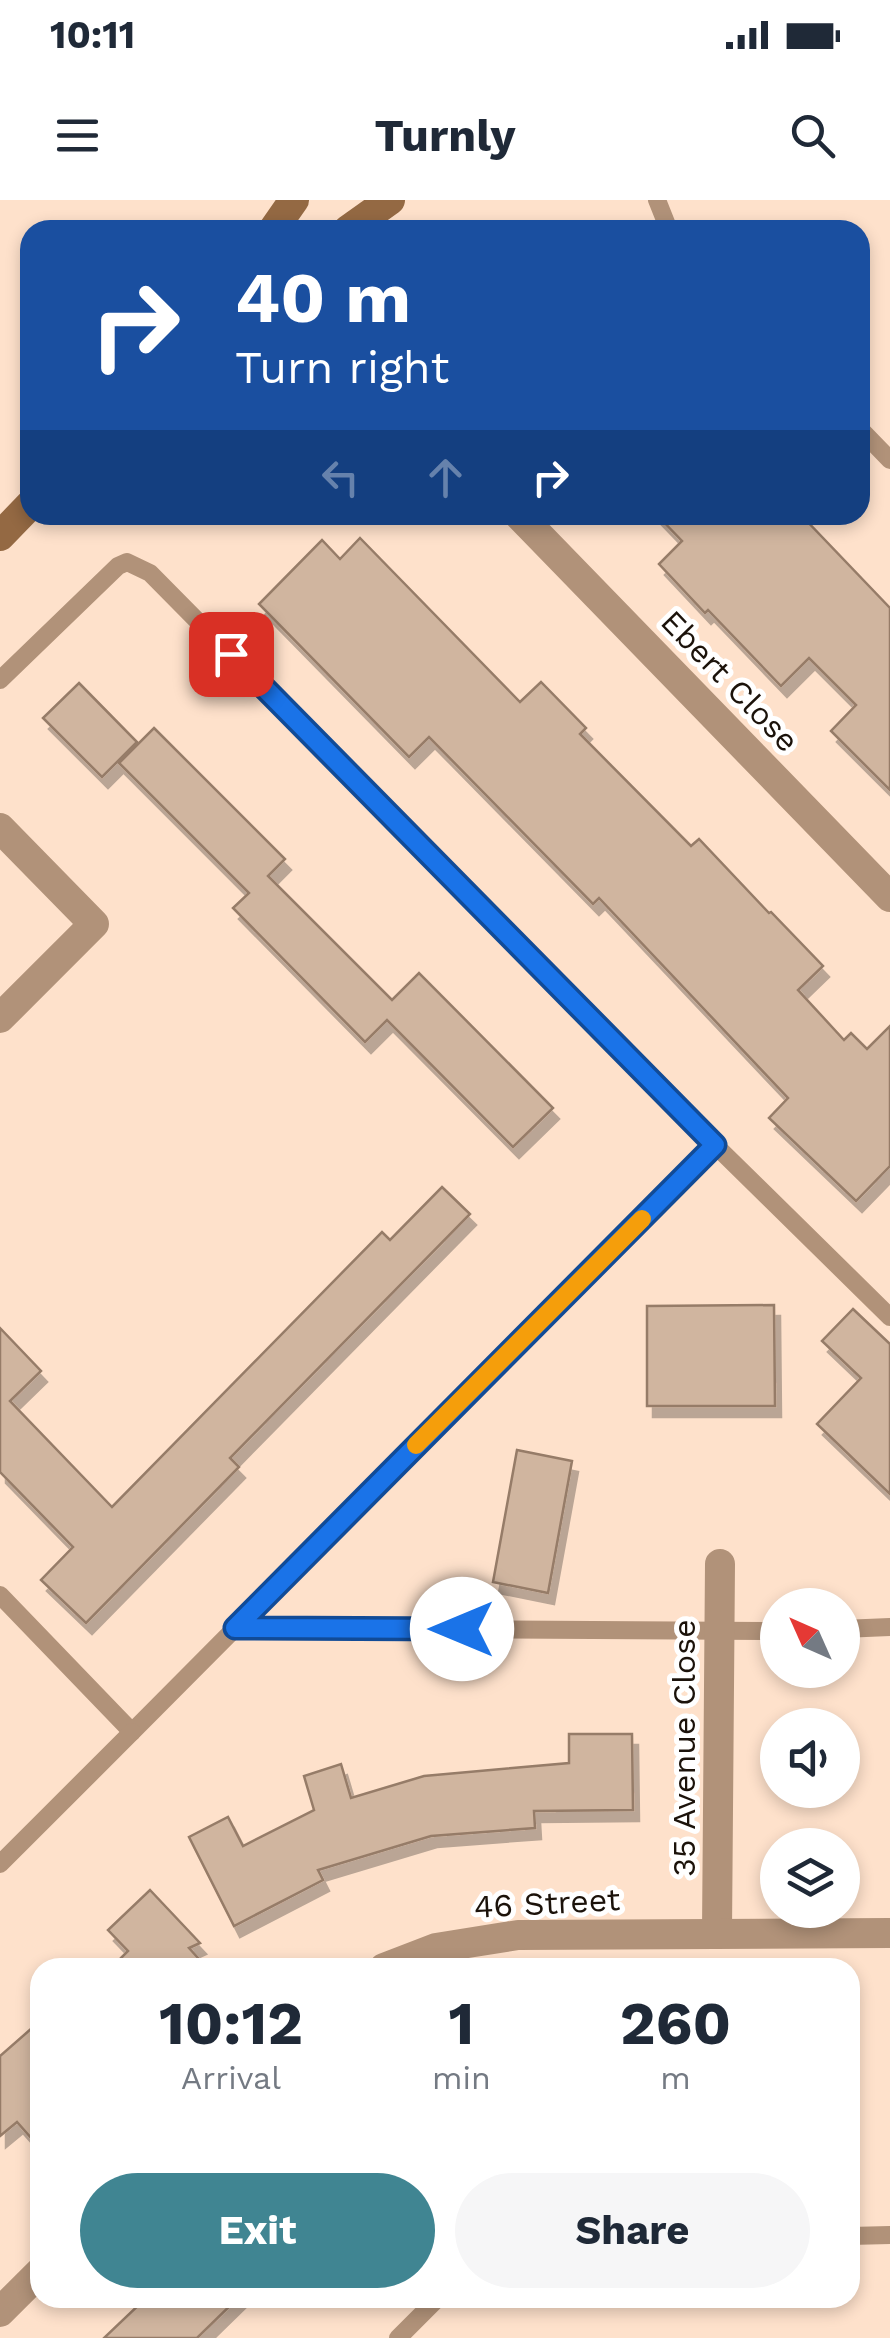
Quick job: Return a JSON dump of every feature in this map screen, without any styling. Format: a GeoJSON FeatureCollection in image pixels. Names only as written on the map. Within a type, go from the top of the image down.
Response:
{"type":"FeatureCollection","features":[{"type":"Feature","properties":{"kind":"main road"},"geometry":{"type":"LineString","coordinates":[[362,220],[390,200]]}},
{"type":"Feature","properties":{"kind":"main road"},"geometry":{"type":"LineString","coordinates":[[0,536],[20,516]]}},
{"type":"Feature","properties":{"kind":"street","name":"Ebert Close"},"geometry":{"type":"LineString","coordinates":[[529,525],[890,897]]}},
{"type":"Feature","properties":{"kind":"street"},"geometry":{"type":"LineString","coordinates":[[0,828],[94,924],[0,1018]]}},
{"type":"Feature","properties":{"kind":"street","name":"35 Avenue Close"},"geometry":{"type":"LineString","coordinates":[[717,1932],[720,1564]]}},
{"type":"Feature","properties":{"kind":"street","name":"46 Street"},"geometry":{"type":"LineString","coordinates":[[410,1958],[436,1948],[518,1934],[890,1933]]}},
{"type":"Feature","properties":{"kind":"street"},"geometry":{"type":"LineString","coordinates":[[0,2312],[30,2282]]}},
{"type":"Feature","properties":{"kind":"lane"},"geometry":{"type":"LineString","coordinates":[[870,439],[890,460]]}},
{"type":"Feature","properties":{"kind":"lane"},"geometry":{"type":"LineString","coordinates":[[0,680],[118,566],[126,562],[150,572],[890,1318]]}},
{"type":"Feature","properties":{"kind":"lane"},"geometry":{"type":"LineString","coordinates":[[0,1864],[715,1145]]}},
{"type":"Feature","properties":{"kind":"lane"},"geometry":{"type":"LineString","coordinates":[[0,1595],[132,1732]]}},
{"type":"Feature","properties":{"kind":"lane"},"geometry":{"type":"LineString","coordinates":[[860,1628],[890,1627]]}},
{"type":"Feature","properties":{"kind":"lane"},"geometry":{"type":"LineString","coordinates":[[235,1628],[760,1633]]}},
{"type":"Feature","properties":{"kind":"lane"},"geometry":{"type":"LineString","coordinates":[[860,2236],[890,2235]]}},
{"type":"Feature","properties":{"kind":"lane"},"geometry":{"type":"LineString","coordinates":[[398,2338],[428,2308]]}},
{"type":"Feature","properties":{"kind":"building"},"geometry":{"type":"Polygon","coordinates":[[[667,525],[811,525],[890,608],[890,790],[831,731],[856,705],[809,658],[781,686],[659,564],[682,541],[667,525]]]}},
{"type":"Feature","properties":{"kind":"building"},"geometry":{"type":"Polygon","coordinates":[[[360,538],[520,702],[541,682],[586,728],[580,734],[691,846],[699,839],[771,912],[823,966],[798,990],[844,1040],[851,1033],[867,1049],[890,1026],[890,1166],[856,1201],[769,1118],[788,1098],[599,898],[593,904],[429,737],[409,757],[259,604],[322,540],[340,559],[360,538]]]}},
{"type":"Feature","properties":{"kind":"building"},"geometry":{"type":"Polygon","coordinates":[[[79,683],[137,742],[102,777],[43,718],[79,683]]]}},
{"type":"Feature","properties":{"kind":"building"},"geometry":{"type":"Polygon","coordinates":[[[154,728],[285,859],[268,876],[392,1000],[419,973],[553,1108],[513,1147],[387,1020],[365,1042],[233,908],[249,893],[119,763],[154,728]]]}},
{"type":"Feature","properties":{"kind":"building"},"geometry":{"type":"Polygon","coordinates":[[[442,1187],[470,1214],[230,1458],[239,1467],[86,1623],[41,1580],[73,1547],[0,1472],[0,1328],[41,1371],[10,1401],[112,1507],[382,1232],[390,1240],[442,1187]]]}},
{"type":"Feature","properties":{"kind":"building"},"geometry":{"type":"Polygon","coordinates":[[[774,1305],[775,1406],[647,1406],[647,1306],[774,1305]]]}},
{"type":"Feature","properties":{"kind":"building"},"geometry":{"type":"Polygon","coordinates":[[[853,1309],[890,1344],[890,1494],[817,1424],[861,1378],[822,1341],[853,1309]]]}},
{"type":"Feature","properties":{"kind":"building"},"geometry":{"type":"Polygon","coordinates":[[[517,1450],[572,1461],[548,1593],[493,1582],[517,1450]]]}},
{"type":"Feature","properties":{"kind":"building"},"geometry":{"type":"Polygon","coordinates":[[[569,1734],[632,1734],[633,1810],[534,1811],[535,1828],[431,1836],[318,1870],[323,1880],[234,1926],[189,1837],[228,1817],[243,1846],[314,1810],[304,1776],[341,1764],[351,1798],[424,1776],[569,1763],[569,1734]]]}},
{"type":"Feature","properties":{"kind":"building"},"geometry":{"type":"Polygon","coordinates":[[[150,1890],[200,1943],[189,1948],[198,1958],[121,1958],[128,1951],[108,1930],[150,1890]]]}},
{"type":"Feature","properties":{"kind":"building"},"geometry":{"type":"Polygon","coordinates":[[[30,2030],[30,2137],[17,2122],[0,2136],[0,2056],[30,2030]]]}},
{"type":"Feature","properties":{"kind":"building"},"geometry":{"type":"Polygon","coordinates":[[[136,2308],[228,2308],[197,2338],[104,2338],[136,2308]]]}},
{"type":"Feature","properties":{"kind":"slow traffic"},"geometry":{"type":"LineString","coordinates":[[416,1445],[642,1219]]}},
{"type":"Feature","properties":{"kind":"route"},"geometry":{"type":"LineString","coordinates":[[231,654],[715,1145],[235,1628],[462,1629]]}}]}
